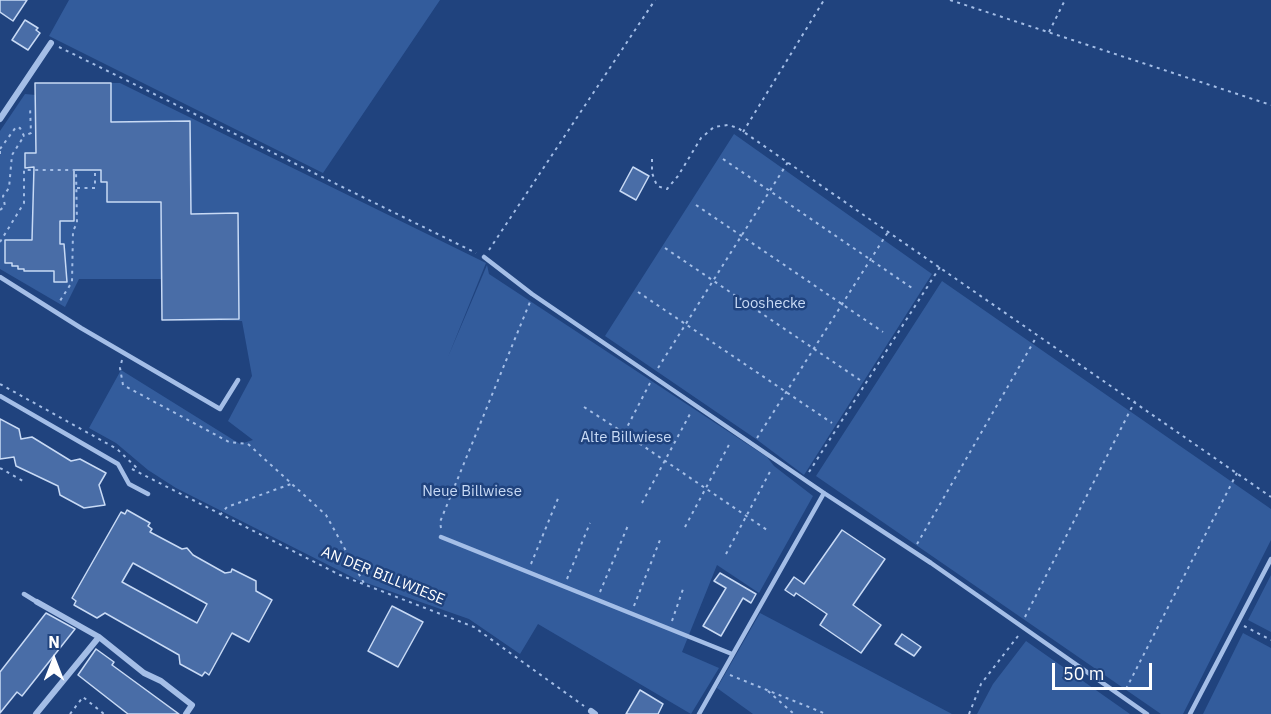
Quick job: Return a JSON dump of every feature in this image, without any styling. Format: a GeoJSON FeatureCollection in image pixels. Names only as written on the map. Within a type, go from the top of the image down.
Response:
{"type":"FeatureCollection","features":[{"type":"Feature","properties":{"kind":"street"},"geometry":{"type":"LineString","coordinates":[[0,119],[51,43]]}},
{"type":"Feature","properties":{"kind":"street"},"geometry":{"type":"LineString","coordinates":[[37,602],[99,637],[144,673],[161,681],[192,705],[186,714]]}},
{"type":"Feature","properties":{"kind":"street"},"geometry":{"type":"LineString","coordinates":[[36,714],[99,637]]}},
{"type":"Feature","properties":{"kind":"lane"},"geometry":{"type":"LineString","coordinates":[[484,257],[532,294],[804,480],[913,551],[1148,714]]}},
{"type":"Feature","properties":{"kind":"lane"},"geometry":{"type":"LineString","coordinates":[[0,277],[220,409],[238,380]]}},
{"type":"Feature","properties":{"kind":"lane"},"geometry":{"type":"LineString","coordinates":[[0,396],[118,464],[129,484],[148,494]]}},
{"type":"Feature","properties":{"kind":"lane"},"geometry":{"type":"LineString","coordinates":[[699,714],[824,493]]}},
{"type":"Feature","properties":{"kind":"lane"},"geometry":{"type":"LineString","coordinates":[[441,537],[732,654]]}},
{"type":"Feature","properties":{"kind":"lane"},"geometry":{"type":"LineString","coordinates":[[1190,714],[1271,559]]}},
{"type":"Feature","properties":{"kind":"lane"},"geometry":{"type":"LineString","coordinates":[[24,594],[37,602]]}},
{"type":"Feature","properties":{"kind":"path"},"geometry":{"type":"LineString","coordinates":[[51,43],[484,257],[655,0]]}},
{"type":"Feature","properties":{"kind":"path"},"geometry":{"type":"LineString","coordinates":[[743,132],[824,0]]}},
{"type":"Feature","properties":{"kind":"path"},"geometry":{"type":"LineString","coordinates":[[950,0],[1271,105]]}},
{"type":"Feature","properties":{"kind":"path"},"geometry":{"type":"LineString","coordinates":[[1049,32],[1065,0]]}},
{"type":"Feature","properties":{"kind":"path"},"geometry":{"type":"LineString","coordinates":[[0,210],[5,206],[3,196],[9,188],[12,155],[24,136],[31,133],[30,107]]}},
{"type":"Feature","properties":{"kind":"path"},"geometry":{"type":"LineString","coordinates":[[652,159],[652,173],[657,186],[667,189],[702,138],[714,127],[728,125],[743,132],[1271,497]]}},
{"type":"Feature","properties":{"kind":"path"},"geometry":{"type":"LineString","coordinates":[[0,157],[0,150],[16,127],[20,128],[24,136]]}},
{"type":"Feature","properties":{"kind":"path"},"geometry":{"type":"LineString","coordinates":[[723,159],[912,288]]}},
{"type":"Feature","properties":{"kind":"path"},"geometry":{"type":"LineString","coordinates":[[624,433],[654,376],[788,162]]}},
{"type":"Feature","properties":{"kind":"path"},"geometry":{"type":"LineString","coordinates":[[1,239],[24,203],[24,170],[76,170],[77,223],[73,231],[72,282],[54,311]]}},
{"type":"Feature","properties":{"kind":"path"},"geometry":{"type":"LineString","coordinates":[[76,188],[94,188],[94,170]]}},
{"type":"Feature","properties":{"kind":"path"},"geometry":{"type":"LineString","coordinates":[[696,205],[883,332]]}},
{"type":"Feature","properties":{"kind":"path"},"geometry":{"type":"LineString","coordinates":[[753,444],[888,232]]}},
{"type":"Feature","properties":{"kind":"path"},"geometry":{"type":"LineString","coordinates":[[665,248],[860,380]]}},
{"type":"Feature","properties":{"kind":"path"},"geometry":{"type":"LineString","coordinates":[[804,480],[940,267]]}},
{"type":"Feature","properties":{"kind":"path"},"geometry":{"type":"LineString","coordinates":[[638,292],[832,423]]}},
{"type":"Feature","properties":{"kind":"path"},"geometry":{"type":"LineString","coordinates":[[441,537],[440,522],[532,294]]}},
{"type":"Feature","properties":{"kind":"path"},"geometry":{"type":"LineString","coordinates":[[913,551],[1037,336]]}},
{"type":"Feature","properties":{"kind":"path"},"geometry":{"type":"LineString","coordinates":[[124,353],[120,368],[123,386],[229,442],[248,444],[326,515],[365,585]]}},
{"type":"Feature","properties":{"kind":"path"},"geometry":{"type":"LineString","coordinates":[[0,384],[117,449],[141,472]]}},
{"type":"Feature","properties":{"kind":"path"},"geometry":{"type":"LineString","coordinates":[[969,714],[981,684],[1020,633],[1020,626],[1135,401]]}},
{"type":"Feature","properties":{"kind":"path"},"geometry":{"type":"LineString","coordinates":[[584,407],[767,530]]}},
{"type":"Feature","properties":{"kind":"path"},"geometry":{"type":"LineString","coordinates":[[642,503],[691,411]]}},
{"type":"Feature","properties":{"kind":"path"},"geometry":{"type":"LineString","coordinates":[[685,527],[732,439]]}},
{"type":"Feature","properties":{"kind":"path"},"geometry":{"type":"LineString","coordinates":[[726,554],[777,461]]}},
{"type":"Feature","properties":{"kind":"path","name":"AN DER BILLWIESE"},"geometry":{"type":"LineString","coordinates":[[118,464],[141,472],[220,515],[340,575],[474,627],[593,713]]}},
{"type":"Feature","properties":{"kind":"path"},"geometry":{"type":"LineString","coordinates":[[0,468],[23,481]]}},
{"type":"Feature","properties":{"kind":"path"},"geometry":{"type":"LineString","coordinates":[[1122,696],[1237,473]]}},
{"type":"Feature","properties":{"kind":"path"},"geometry":{"type":"LineString","coordinates":[[220,515],[227,507],[292,484]]}},
{"type":"Feature","properties":{"kind":"path"},"geometry":{"type":"LineString","coordinates":[[528,573],[559,496]]}},
{"type":"Feature","properties":{"kind":"path"},"geometry":{"type":"LineString","coordinates":[[564,587],[590,523]]}},
{"type":"Feature","properties":{"kind":"path"},"geometry":{"type":"LineString","coordinates":[[597,600],[629,523]]}},
{"type":"Feature","properties":{"kind":"path"},"geometry":{"type":"LineString","coordinates":[[630,614],[660,540]]}},
{"type":"Feature","properties":{"kind":"path"},"geometry":{"type":"LineString","coordinates":[[669,630],[683,589]]}},
{"type":"Feature","properties":{"kind":"path"},"geometry":{"type":"LineString","coordinates":[[1237,622],[1271,640]]}},
{"type":"Feature","properties":{"kind":"path"},"geometry":{"type":"LineString","coordinates":[[722,671],[826,714]]}},
{"type":"Feature","properties":{"kind":"path"},"geometry":{"type":"LineString","coordinates":[[766,689],[794,714]]}},
{"type":"Feature","properties":{"kind":"path"},"geometry":{"type":"LineString","coordinates":[[70,714],[83,697],[104,714]]}},
{"type":"Feature","properties":{"kind":"green space"},"geometry":{"type":"Polygon","coordinates":[[[69,0],[440,0],[323,173],[49,36],[69,0]]]}},
{"type":"Feature","properties":{"kind":"green space"},"geometry":{"type":"Polygon","coordinates":[[[35,83],[120,83],[486,263],[448,357],[487,265],[489,274],[767,457],[774,466],[813,496],[759,593],[717,565],[682,652],[719,668],[691,714],[538,624],[520,654],[469,619],[358,580],[176,488],[148,470],[116,443],[89,428],[121,370],[240,444],[253,440],[228,421],[252,376],[242,321],[162,320],[162,279],[79,279],[65,307],[0,269],[0,131],[25,94],[36,95],[35,83]]]}},
{"type":"Feature","properties":{"kind":"green space","name":"Looshecke"},"geometry":{"type":"Polygon","coordinates":[[[734,134],[932,274],[804,475],[756,439],[605,336],[734,134]]]}},
{"type":"Feature","properties":{"kind":"green space"},"geometry":{"type":"Polygon","coordinates":[[[942,281],[1271,509],[1271,540],[1183,714],[1161,714],[816,476],[942,281]]]}},
{"type":"Feature","properties":{"kind":"green space"},"geometry":{"type":"Polygon","coordinates":[[[1271,575],[1271,632],[1248,620],[1271,575]]]}},
{"type":"Feature","properties":{"kind":"green space"},"geometry":{"type":"Polygon","coordinates":[[[760,613],[952,714],[753,714],[717,688],[760,613]]]}},
{"type":"Feature","properties":{"kind":"green space"},"geometry":{"type":"Polygon","coordinates":[[[1243,633],[1271,648],[1271,714],[1203,714],[1243,633]]]}},
{"type":"Feature","properties":{"kind":"green space"},"geometry":{"type":"Polygon","coordinates":[[[1026,641],[1130,714],[977,714],[993,684],[1026,641]]]}},
{"type":"Feature","properties":{"kind":"building"},"geometry":{"type":"Polygon","coordinates":[[[0,0],[27,0],[13,21],[0,12],[0,0]]]}},
{"type":"Feature","properties":{"kind":"building"},"geometry":{"type":"Polygon","coordinates":[[[25,20],[38,28],[36,30],[40,33],[28,50],[12,40],[25,20]]]}},
{"type":"Feature","properties":{"kind":"building"},"geometry":{"type":"Polygon","coordinates":[[[35,83],[111,83],[111,122],[190,121],[191,214],[238,213],[239,319],[162,320],[161,202],[107,202],[107,182],[101,182],[101,170],[74,170],[74,221],[60,221],[60,244],[64,244],[67,282],[54,282],[54,271],[24,271],[24,269],[18,269],[18,266],[12,266],[12,263],[5,263],[5,240],[32,240],[34,167],[25,168],[25,153],[36,153],[35,83]]]}},
{"type":"Feature","properties":{"kind":"building"},"geometry":{"type":"Polygon","coordinates":[[[633,167],[649,176],[636,200],[620,191],[633,167]]]}},
{"type":"Feature","properties":{"kind":"building"},"geometry":{"type":"Polygon","coordinates":[[[0,419],[19,429],[21,439],[32,437],[71,461],[80,459],[106,473],[99,485],[105,505],[84,508],[60,495],[58,486],[16,466],[14,457],[0,459],[0,419]]]}},
{"type":"Feature","properties":{"kind":"building"},"geometry":{"type":"Polygon","coordinates":[[[127,510],[150,523],[148,526],[152,529],[150,532],[182,549],[187,548],[193,555],[225,573],[231,572],[232,569],[256,581],[256,591],[272,600],[249,642],[232,633],[209,675],[205,672],[202,676],[180,664],[179,655],[105,613],[97,618],[74,605],[76,601],[72,598],[121,512],[125,514],[127,510]],[[133,563],[122,582],[197,623],[207,604],[133,563]]]}},
{"type":"Feature","properties":{"kind":"building"},"geometry":{"type":"Polygon","coordinates":[[[842,530],[885,559],[853,605],[881,625],[861,653],[820,625],[827,614],[796,593],[794,596],[785,590],[794,577],[804,584],[842,530]]]}},
{"type":"Feature","properties":{"kind":"building"},"geometry":{"type":"Polygon","coordinates":[[[720,573],[756,594],[751,603],[743,598],[721,636],[703,626],[726,588],[714,581],[720,573]]]}},
{"type":"Feature","properties":{"kind":"building"},"geometry":{"type":"Polygon","coordinates":[[[392,606],[423,622],[398,667],[368,651],[392,606]]]}},
{"type":"Feature","properties":{"kind":"building"},"geometry":{"type":"Polygon","coordinates":[[[46,613],[75,629],[22,696],[17,692],[0,713],[0,672],[46,613]]]}},
{"type":"Feature","properties":{"kind":"building"},"geometry":{"type":"Polygon","coordinates":[[[902,634],[921,647],[914,656],[895,644],[902,634]]]}},
{"type":"Feature","properties":{"kind":"building"},"geometry":{"type":"Polygon","coordinates":[[[96,649],[114,662],[112,665],[179,714],[128,714],[78,675],[96,649]]]}},
{"type":"Feature","properties":{"kind":"building"},"geometry":{"type":"Polygon","coordinates":[[[640,690],[663,704],[658,714],[626,714],[640,690]]]}},
{"type":"Feature","properties":{"kind":"park label","name":"Alte Billwiese"},"geometry":{"type":"Point","coordinates":[626,438]}},
{"type":"Feature","properties":{"kind":"park label","name":"Neue Billwiese"},"geometry":{"type":"Point","coordinates":[472,492]}}]}
